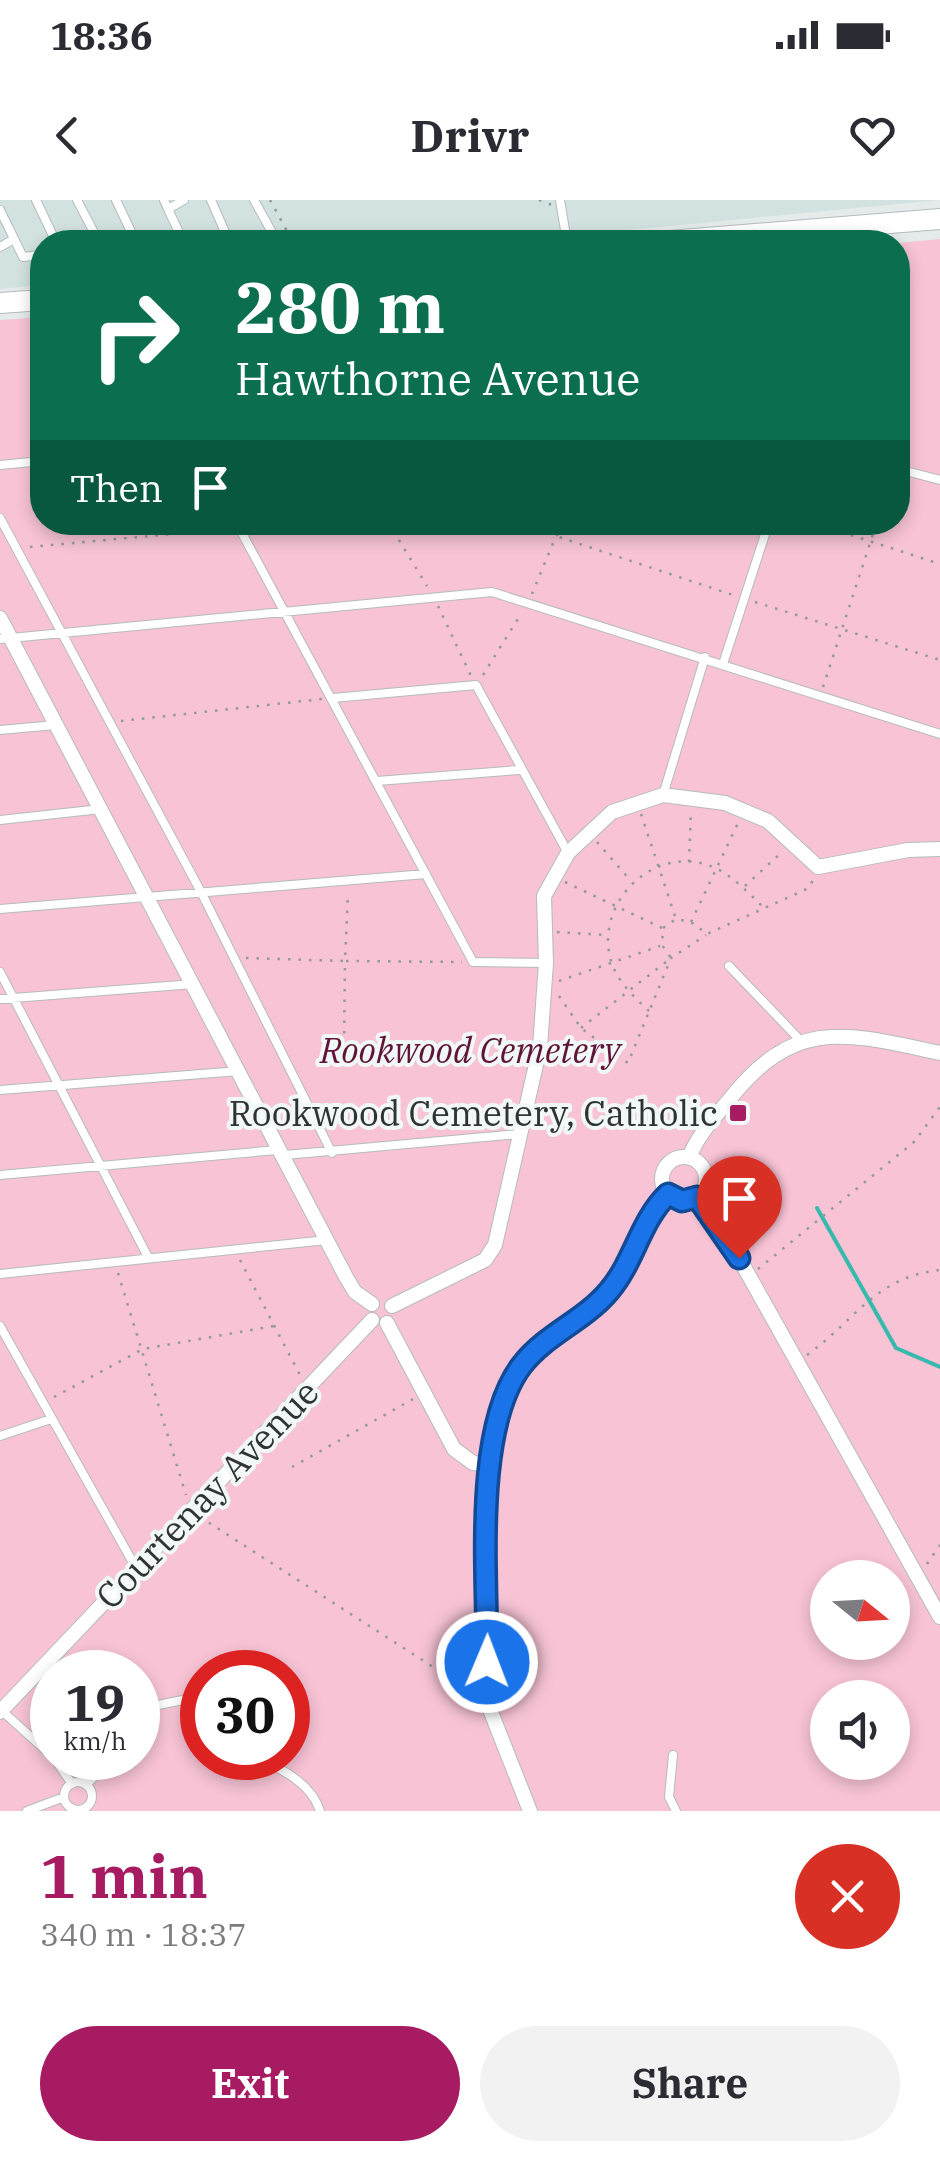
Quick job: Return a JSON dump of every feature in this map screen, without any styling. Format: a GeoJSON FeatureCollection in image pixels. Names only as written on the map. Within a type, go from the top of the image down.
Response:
{"type":"FeatureCollection","features":[{"type":"Feature","properties":{"kind":"main road"},"geometry":{"type":"LineString","coordinates":[[805,230],[940,219]]}},
{"type":"Feature","properties":{"kind":"main road"},"geometry":{"type":"LineString","coordinates":[[0,303],[30,301]]}},
{"type":"Feature","properties":{"kind":"street"},"geometry":{"type":"LineString","coordinates":[[0,618],[6,639],[56,724],[355,1292],[377,1316],[426,1392],[458,1454],[472,1463],[489,1465]]}},
{"type":"Feature","properties":{"kind":"street"},"geometry":{"type":"LineString","coordinates":[[377,1316],[383,1300],[392,1306],[485,1260],[495,1245],[540,1047],[546,964],[544,896],[568,853],[612,812],[663,795],[744,811],[768,821],[818,867],[908,850],[940,849]]}},
{"type":"Feature","properties":{"kind":"street"},"geometry":{"type":"LineString","coordinates":[[688,1158],[754,1069],[800,1040],[845,1037],[940,1053]]}},
{"type":"Feature","properties":{"kind":"street"},"geometry":{"type":"LineString","coordinates":[[678,1158],[688,1158],[702,1167],[706,1178],[697,1197],[682,1201],[668,1194],[662,1184],[665,1168],[678,1158]]}},
{"type":"Feature","properties":{"kind":"street"},"geometry":{"type":"LineString","coordinates":[[530,1811],[487,1702],[489,1465],[496,1420],[516,1373],[544,1341],[609,1291],[668,1194]]}},
{"type":"Feature","properties":{"kind":"street"},"geometry":{"type":"LineString","coordinates":[[697,1197],[749,1276],[940,1618]]}},
{"type":"Feature","properties":{"kind":"street","name":"Courtenay Avenue"},"geometry":{"type":"LineString","coordinates":[[0,1711],[377,1316]]}},
{"type":"Feature","properties":{"kind":"lane"},"geometry":{"type":"LineString","coordinates":[[36,200],[50,230]]}},
{"type":"Feature","properties":{"kind":"lane"},"geometry":{"type":"LineString","coordinates":[[78,200],[93,230]]}},
{"type":"Feature","properties":{"kind":"lane"},"geometry":{"type":"LineString","coordinates":[[116,200],[130,230]]}},
{"type":"Feature","properties":{"kind":"lane"},"geometry":{"type":"LineString","coordinates":[[178,230],[166,204],[184,200]]}},
{"type":"Feature","properties":{"kind":"lane"},"geometry":{"type":"LineString","coordinates":[[211,200],[224,230]]}},
{"type":"Feature","properties":{"kind":"lane"},"geometry":{"type":"LineString","coordinates":[[254,200],[270,230]]}},
{"type":"Feature","properties":{"kind":"lane"},"geometry":{"type":"LineString","coordinates":[[560,200],[565,230]]}},
{"type":"Feature","properties":{"kind":"lane"},"geometry":{"type":"LineString","coordinates":[[0,210],[22,257],[30,256]]}},
{"type":"Feature","properties":{"kind":"lane"},"geometry":{"type":"LineString","coordinates":[[0,247],[14,239]]}},
{"type":"Feature","properties":{"kind":"lane"},"geometry":{"type":"LineString","coordinates":[[0,465],[30,462]]}},
{"type":"Feature","properties":{"kind":"lane"},"geometry":{"type":"LineString","coordinates":[[910,472],[940,480]]}},
{"type":"Feature","properties":{"kind":"lane"},"geometry":{"type":"LineString","coordinates":[[0,518],[201,892],[332,1153]]}},
{"type":"Feature","properties":{"kind":"lane"},"geometry":{"type":"LineString","coordinates":[[244,535],[473,962],[546,964]]}},
{"type":"Feature","properties":{"kind":"lane"},"geometry":{"type":"LineString","coordinates":[[723,664],[764,535]]}},
{"type":"Feature","properties":{"kind":"lane"},"geometry":{"type":"LineString","coordinates":[[6,639],[492,592],[940,734]]}},
{"type":"Feature","properties":{"kind":"lane"},"geometry":{"type":"LineString","coordinates":[[663,795],[705,657]]}},
{"type":"Feature","properties":{"kind":"lane"},"geometry":{"type":"LineString","coordinates":[[332,698],[476,686],[568,853]]}},
{"type":"Feature","properties":{"kind":"lane"},"geometry":{"type":"LineString","coordinates":[[0,730],[56,724]]}},
{"type":"Feature","properties":{"kind":"lane"},"geometry":{"type":"LineString","coordinates":[[376,781],[519,770]]}},
{"type":"Feature","properties":{"kind":"lane"},"geometry":{"type":"LineString","coordinates":[[0,820],[101,810]]}},
{"type":"Feature","properties":{"kind":"lane"},"geometry":{"type":"LineString","coordinates":[[0,910],[426,874]]}},
{"type":"Feature","properties":{"kind":"lane"},"geometry":{"type":"LineString","coordinates":[[729,966],[800,1040]]}},
{"type":"Feature","properties":{"kind":"lane"},"geometry":{"type":"LineString","coordinates":[[0,972],[148,1257]]}},
{"type":"Feature","properties":{"kind":"lane"},"geometry":{"type":"LineString","coordinates":[[0,999],[194,984]]}},
{"type":"Feature","properties":{"kind":"lane"},"geometry":{"type":"LineString","coordinates":[[0,1090],[239,1071]]}},
{"type":"Feature","properties":{"kind":"lane"},"geometry":{"type":"LineString","coordinates":[[0,1175],[283,1152],[332,1153],[523,1134]]}},
{"type":"Feature","properties":{"kind":"lane"},"geometry":{"type":"LineString","coordinates":[[0,1274],[327,1240]]}},
{"type":"Feature","properties":{"kind":"lane"},"geometry":{"type":"LineString","coordinates":[[0,1326],[136,1568]]}},
{"type":"Feature","properties":{"kind":"lane"},"geometry":{"type":"LineString","coordinates":[[0,1436],[51,1419]]}},
{"type":"Feature","properties":{"kind":"lane"},"geometry":{"type":"LineString","coordinates":[[0,1711],[30,1737]]}},
{"type":"Feature","properties":{"kind":"lane"},"geometry":{"type":"LineString","coordinates":[[673,1754],[669,1797],[676,1811]]}},
{"type":"Feature","properties":{"kind":"lane"},"geometry":{"type":"LineString","coordinates":[[69,1780],[72,1784]]}},
{"type":"Feature","properties":{"kind":"lane"},"geometry":{"type":"LineString","coordinates":[[72,1784],[86,1785],[91,1780]]}},
{"type":"Feature","properties":{"kind":"lane"},"geometry":{"type":"LineString","coordinates":[[296,1780],[316,1798],[320,1811]]}},
{"type":"Feature","properties":{"kind":"lane"},"geometry":{"type":"LineString","coordinates":[[26,1811],[64,1798],[72,1784]]}},
{"type":"Feature","properties":{"kind":"lane"},"geometry":{"type":"LineString","coordinates":[[64,1798],[72,1808],[86,1810],[92,1797],[86,1785]]}},
{"type":"Feature","properties":{"kind":"path"},"geometry":{"type":"LineString","coordinates":[[270,200],[286,230]]}},
{"type":"Feature","properties":{"kind":"path"},"geometry":{"type":"LineString","coordinates":[[16,548],[141,535]]}},
{"type":"Feature","properties":{"kind":"path"},"geometry":{"type":"LineString","coordinates":[[850,535],[940,564]]}},
{"type":"Feature","properties":{"kind":"path"},"geometry":{"type":"LineString","coordinates":[[821,695],[873,535]]}},
{"type":"Feature","properties":{"kind":"path"},"geometry":{"type":"LineString","coordinates":[[110,722],[332,698]]}},
{"type":"Feature","properties":{"kind":"path"},"geometry":{"type":"LineString","coordinates":[[690,864],[691,798]]}},
{"type":"Feature","properties":{"kind":"path"},"geometry":{"type":"LineString","coordinates":[[637,804],[676,919]]}},
{"type":"Feature","properties":{"kind":"path"},"geometry":{"type":"LineString","coordinates":[[691,922],[744,811]]}},
{"type":"Feature","properties":{"kind":"path"},"geometry":{"type":"LineString","coordinates":[[590,833],[630,881]]}},
{"type":"Feature","properties":{"kind":"path"},"geometry":{"type":"LineString","coordinates":[[743,888],[792,843]]}},
{"type":"Feature","properties":{"kind":"path"},"geometry":{"type":"LineString","coordinates":[[648,1011],[626,988],[611,963],[608,935],[614,906],[630,881],[658,866],[690,864],[718,869],[764,908]]}},
{"type":"Feature","properties":{"kind":"path"},"geometry":{"type":"LineString","coordinates":[[581,1028],[626,988],[707,934],[810,888],[818,867]]}},
{"type":"Feature","properties":{"kind":"path"},"geometry":{"type":"LineString","coordinates":[[554,877],[663,928]]}},
{"type":"Feature","properties":{"kind":"path"},"geometry":{"type":"LineString","coordinates":[[344,1044],[348,880]]}},
{"type":"Feature","properties":{"kind":"path"},"geometry":{"type":"LineString","coordinates":[[663,928],[676,919],[691,922],[707,934]]}},
{"type":"Feature","properties":{"kind":"path"},"geometry":{"type":"LineString","coordinates":[[663,928],[662,945],[671,958]]}},
{"type":"Feature","properties":{"kind":"path"},"geometry":{"type":"LineString","coordinates":[[545,931],[608,935]]}},
{"type":"Feature","properties":{"kind":"path"},"geometry":{"type":"LineString","coordinates":[[662,945],[553,983],[581,1028],[628,1062],[671,958]]}},
{"type":"Feature","properties":{"kind":"path"},"geometry":{"type":"LineString","coordinates":[[234,958],[473,962]]}},
{"type":"Feature","properties":{"kind":"path"},"geometry":{"type":"LineString","coordinates":[[749,1276],[914,1142],[940,1107]]}},
{"type":"Feature","properties":{"kind":"path"},"geometry":{"type":"LineString","coordinates":[[234,1250],[307,1389]]}},
{"type":"Feature","properties":{"kind":"path"},"geometry":{"type":"LineString","coordinates":[[114,1262],[190,1511],[487,1702]]}},
{"type":"Feature","properties":{"kind":"path"},"geometry":{"type":"LineString","coordinates":[[798,1362],[840,1332],[874,1294],[909,1274],[940,1270]]}},
{"type":"Feature","properties":{"kind":"path"},"geometry":{"type":"LineString","coordinates":[[42,1403],[143,1350],[274,1326]]}},
{"type":"Feature","properties":{"kind":"path"},"geometry":{"type":"LineString","coordinates":[[292,1467],[426,1392]]}},
{"type":"Feature","properties":{"kind":"path"},"geometry":{"type":"LineString","coordinates":[[918,1577],[940,1545]]}},
{"type":"Feature","properties":{"kind":"shaded area"},"geometry":{"type":"Polygon","coordinates":[[[0,200],[940,200],[627,230],[30,230],[30,286],[0,289],[0,200]]]}},
{"type":"Feature","properties":{"kind":"green space","name":"Rookwood Cemetery"},"geometry":{"type":"Polygon","coordinates":[[[940,239],[940,1811],[0,1811],[0,320],[30,318],[30,535],[910,535],[910,242],[940,239]]]}},
{"type":"Feature","properties":{"kind":"waterway"},"geometry":{"type":"LineString","coordinates":[[817,1208],[896,1348],[940,1367]]}},
{"type":"Feature","properties":{"kind":"place","name":"Rookwood Cemetery, Catholic"},"geometry":{"type":"Point","coordinates":[738,1113]}},
{"type":"Feature","properties":{"kind":"route"},"geometry":{"type":"LineString","coordinates":[[487,1662],[489,1465],[496,1420],[516,1373],[544,1341],[609,1291],[668,1194],[682,1201],[697,1197],[739,1258]]}}]}
